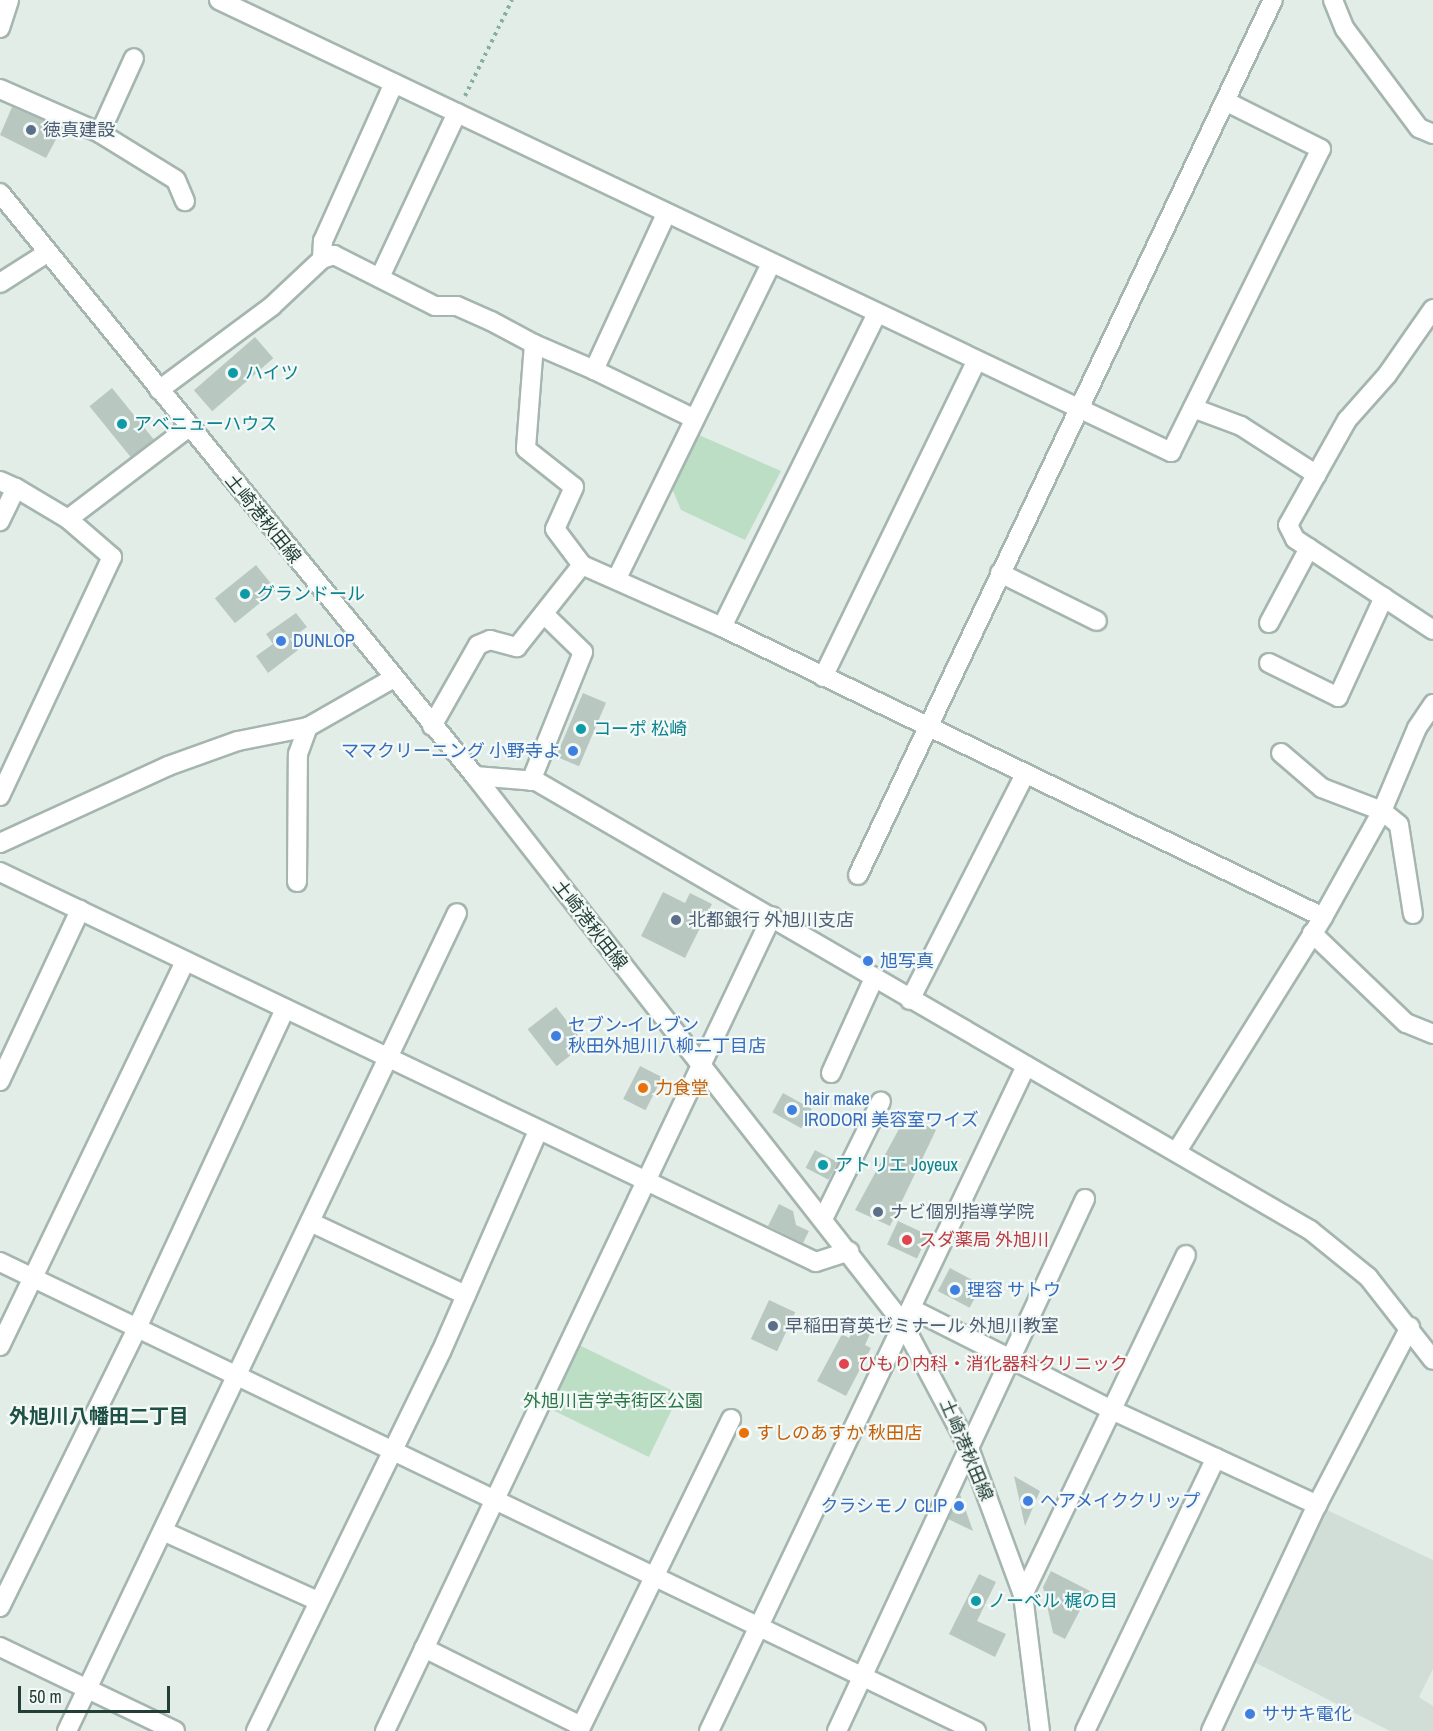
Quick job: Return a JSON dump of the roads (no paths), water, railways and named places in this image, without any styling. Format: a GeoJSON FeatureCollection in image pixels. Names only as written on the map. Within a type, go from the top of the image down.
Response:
{"type":"FeatureCollection","features":[{"type":"Feature","properties":{"kind":"street"},"geometry":{"type":"LineString","coordinates":[[0,28],[9,0]]}},
{"type":"Feature","properties":{"kind":"street"},"geometry":{"type":"LineString","coordinates":[[219,0],[876,315],[1171,452],[1321,149],[1225,101]]}},
{"type":"Feature","properties":{"kind":"street"},"geometry":{"type":"LineString","coordinates":[[858,875],[1273,0]]}},
{"type":"Feature","properties":{"kind":"street"},"geometry":{"type":"LineString","coordinates":[[1334,0],[1345,29],[1419,128],[1433,134]]}},
{"type":"Feature","properties":{"kind":"street"},"geometry":{"type":"LineString","coordinates":[[100,133],[134,58]]}},
{"type":"Feature","properties":{"kind":"street"},"geometry":{"type":"LineString","coordinates":[[322,259],[323,241],[394,83]]}},
{"type":"Feature","properties":{"kind":"street"},"geometry":{"type":"LineString","coordinates":[[0,89],[100,133],[176,180],[185,201]]}},
{"type":"Feature","properties":{"kind":"street"},"geometry":{"type":"LineString","coordinates":[[381,275],[456,113]]}},
{"type":"Feature","properties":{"kind":"street","name":"土崎港秋田線"},"geometry":{"type":"LineString","coordinates":[[0,193],[392,680],[475,776],[698,1064],[823,1219],[907,1316],[969,1448],[1023,1595],[1040,1731]]}},
{"type":"Feature","properties":{"kind":"street"},"geometry":{"type":"LineString","coordinates":[[594,370],[666,214]]}},
{"type":"Feature","properties":{"kind":"street"},"geometry":{"type":"LineString","coordinates":[[0,283],[47,253]]}},
{"type":"Feature","properties":{"kind":"street"},"geometry":{"type":"LineString","coordinates":[[159,390],[272,306],[322,259],[334,255],[381,275],[435,306],[457,306],[695,419]]}},
{"type":"Feature","properties":{"kind":"street"},"geometry":{"type":"LineString","coordinates":[[616,578],[771,264]]}},
{"type":"Feature","properties":{"kind":"street"},"geometry":{"type":"LineString","coordinates":[[1433,309],[1387,375],[1347,420],[1288,525],[1295,539],[1433,630]]}},
{"type":"Feature","properties":{"kind":"street"},"geometry":{"type":"LineString","coordinates":[[722,627],[876,315]]}},
{"type":"Feature","properties":{"kind":"street"},"geometry":{"type":"LineString","coordinates":[[534,344],[526,449],[574,487],[555,529],[582,565],[616,578],[722,627],[1323,917]]}},
{"type":"Feature","properties":{"kind":"street"},"geometry":{"type":"LineString","coordinates":[[823,676],[976,362]]}},
{"type":"Feature","properties":{"kind":"street"},"geometry":{"type":"LineString","coordinates":[[1193,408],[1241,426],[1317,475]]}},
{"type":"Feature","properties":{"kind":"street"},"geometry":{"type":"LineString","coordinates":[[68,519],[188,428]]}},
{"type":"Feature","properties":{"kind":"street"},"geometry":{"type":"LineString","coordinates":[[0,521],[8,485],[68,519],[112,557],[0,796]]}},
{"type":"Feature","properties":{"kind":"street"},"geometry":{"type":"LineString","coordinates":[[1269,623],[1309,548]]}},
{"type":"Feature","properties":{"kind":"street"},"geometry":{"type":"LineString","coordinates":[[432,726],[478,645],[490,640],[518,647],[546,616],[582,565]]}},
{"type":"Feature","properties":{"kind":"street"},"geometry":{"type":"LineString","coordinates":[[1000,573],[1097,621]]}},
{"type":"Feature","properties":{"kind":"street"},"geometry":{"type":"LineString","coordinates":[[1269,663],[1338,697],[1384,597]]}},
{"type":"Feature","properties":{"kind":"street"},"geometry":{"type":"LineString","coordinates":[[531,781],[583,652],[546,616]]}},
{"type":"Feature","properties":{"kind":"street"},"geometry":{"type":"LineString","coordinates":[[2,838],[168,766],[238,741],[308,727],[392,680]]}},
{"type":"Feature","properties":{"kind":"street"},"geometry":{"type":"LineString","coordinates":[[1177,1151],[1323,917],[1382,811],[1417,728],[1433,704]]}},
{"type":"Feature","properties":{"kind":"street"},"geometry":{"type":"LineString","coordinates":[[297,882],[298,753],[308,727]]}},
{"type":"Feature","properties":{"kind":"street"},"geometry":{"type":"LineString","coordinates":[[1281,753],[1323,788],[1382,811],[1399,825],[1413,914]]}},
{"type":"Feature","properties":{"kind":"street"},"geometry":{"type":"LineString","coordinates":[[910,1000],[1025,774]]}},
{"type":"Feature","properties":{"kind":"street"},"geometry":{"type":"LineString","coordinates":[[475,776],[531,781],[772,916],[910,1000],[1177,1151],[1310,1230],[1368,1277],[1410,1327],[1433,1360]]}},
{"type":"Feature","properties":{"kind":"street"},"geometry":{"type":"LineString","coordinates":[[0,872],[643,1182],[816,1262],[849,1251]]}},
{"type":"Feature","properties":{"kind":"street"},"geometry":{"type":"LineString","coordinates":[[0,1081],[80,910]]}},
{"type":"Feature","properties":{"kind":"street"},"geometry":{"type":"LineString","coordinates":[[67,1731],[165,1532],[386,1058],[458,913]]}},
{"type":"Feature","properties":{"kind":"street"},"geometry":{"type":"LineString","coordinates":[[385,1731],[698,1064],[772,916]]}},
{"type":"Feature","properties":{"kind":"street"},"geometry":{"type":"LineString","coordinates":[[1312,933],[1406,1023],[1433,1034]]}},
{"type":"Feature","properties":{"kind":"street"},"geometry":{"type":"LineString","coordinates":[[0,1346],[184,961]]}},
{"type":"Feature","properties":{"kind":"street"},"geometry":{"type":"LineString","coordinates":[[831,1073],[874,978]]}},
{"type":"Feature","properties":{"kind":"street"},"geometry":{"type":"LineString","coordinates":[[0,1607],[137,1328],[285,1010]]}},
{"type":"Feature","properties":{"kind":"street"},"geometry":{"type":"LineString","coordinates":[[709,1731],[761,1628],[1026,1066]]}},
{"type":"Feature","properties":{"kind":"street"},"geometry":{"type":"LineString","coordinates":[[823,1219],[881,1101]]}},
{"type":"Feature","properties":{"kind":"street"},"geometry":{"type":"LineString","coordinates":[[256,1731],[466,1295],[537,1131]]}},
{"type":"Feature","properties":{"kind":"street"},"geometry":{"type":"LineString","coordinates":[[837,1731],[1085,1199]]}},
{"type":"Feature","properties":{"kind":"street"},"geometry":{"type":"LineString","coordinates":[[310,1222],[466,1295]]}},
{"type":"Feature","properties":{"kind":"street"},"geometry":{"type":"LineString","coordinates":[[1023,1595],[1114,1411],[1186,1255]]}},
{"type":"Feature","properties":{"kind":"street"},"geometry":{"type":"LineString","coordinates":[[0,1262],[864,1677],[966,1729]]}},
{"type":"Feature","properties":{"kind":"street"},"geometry":{"type":"LineString","coordinates":[[907,1316],[1010,1359],[1114,1411],[1317,1505]]}},
{"type":"Feature","properties":{"kind":"street"},"geometry":{"type":"LineString","coordinates":[[1211,1731],[1317,1505],[1410,1327]]}},
{"type":"Feature","properties":{"kind":"street"},"geometry":{"type":"LineString","coordinates":[[424,1648],[580,1729],[731,1419]]}},
{"type":"Feature","properties":{"kind":"street"},"geometry":{"type":"LineString","coordinates":[[1085,1731],[1216,1458]]}},
{"type":"Feature","properties":{"kind":"street"},"geometry":{"type":"LineString","coordinates":[[165,1532],[318,1601]]}},
{"type":"Feature","properties":{"kind":"street"},"geometry":{"type":"LineString","coordinates":[[0,1647],[175,1731]]}},
{"type":"Feature","properties":{"kind":"place","name":"徳真建設"},"geometry":{"type":"Point","coordinates":[31,130]}},
{"type":"Feature","properties":{"kind":"place","name":"ハイツ"},"geometry":{"type":"Point","coordinates":[233,373]}},
{"type":"Feature","properties":{"kind":"place","name":"アベニューハウス"},"geometry":{"type":"Point","coordinates":[122,424]}},
{"type":"Feature","properties":{"kind":"place","name":"グランドール"},"geometry":{"type":"Point","coordinates":[245,594]}},
{"type":"Feature","properties":{"kind":"place","name":"DUNLOP"},"geometry":{"type":"Point","coordinates":[281,641]}},
{"type":"Feature","properties":{"kind":"place","name":"コーポ 松崎"},"geometry":{"type":"Point","coordinates":[581,729]}},
{"type":"Feature","properties":{"kind":"place","name":"ママクリーニング 小野寺よ"},"geometry":{"type":"Point","coordinates":[573,751]}},
{"type":"Feature","properties":{"kind":"place","name":"北都銀行 外旭川支店"},"geometry":{"type":"Point","coordinates":[676,920]}},
{"type":"Feature","properties":{"kind":"place","name":"旭写真"},"geometry":{"type":"Point","coordinates":[868,961]}},
{"type":"Feature","properties":{"kind":"place","name":"セブン-イレブン 秋田外旭川八柳二丁目店"},"geometry":{"type":"Point","coordinates":[556,1036]}},
{"type":"Feature","properties":{"kind":"place","name":"力食堂"},"geometry":{"type":"Point","coordinates":[643,1088]}},
{"type":"Feature","properties":{"kind":"place","name":"hair make IRODORI 美容室ワイズ"},"geometry":{"type":"Point","coordinates":[792,1110]}},
{"type":"Feature","properties":{"kind":"place","name":"アトリエ Joyeux"},"geometry":{"type":"Point","coordinates":[823,1165]}},
{"type":"Feature","properties":{"kind":"place","name":"ナビ個別指導学院"},"geometry":{"type":"Point","coordinates":[878,1212]}},
{"type":"Feature","properties":{"kind":"place","name":"スダ薬局 外旭川"},"geometry":{"type":"Point","coordinates":[907,1240]}},
{"type":"Feature","properties":{"kind":"place","name":"理容 サトウ"},"geometry":{"type":"Point","coordinates":[955,1290]}},
{"type":"Feature","properties":{"kind":"place","name":"早稲田育英ゼミナール 外旭川教室"},"geometry":{"type":"Point","coordinates":[773,1326]}},
{"type":"Feature","properties":{"kind":"place","name":"ひもり内科・消化器科クリニック"},"geometry":{"type":"Point","coordinates":[844,1364]}},
{"type":"Feature","properties":{"kind":"place","name":"すしのあすか 秋田店"},"geometry":{"type":"Point","coordinates":[744,1433]}},
{"type":"Feature","properties":{"kind":"place","name":"ヘアメイククリップ"},"geometry":{"type":"Point","coordinates":[1028,1501]}},
{"type":"Feature","properties":{"kind":"place","name":"クラシモノ CLIP"},"geometry":{"type":"Point","coordinates":[959,1506]}},
{"type":"Feature","properties":{"kind":"place","name":"ノーベル 梶の目"},"geometry":{"type":"Point","coordinates":[976,1601]}},
{"type":"Feature","properties":{"kind":"place","name":"ササキ電化"},"geometry":{"type":"Point","coordinates":[1250,1714]}},
{"type":"Feature","properties":{"kind":"district","name":"外旭川八幡田二丁目"},"geometry":{"type":"Point","coordinates":[99,1415]}},
{"type":"Feature","properties":{"kind":"park label","name":"外旭川吉学寺街区公園"},"geometry":{"type":"Point","coordinates":[613,1401]}}]}
